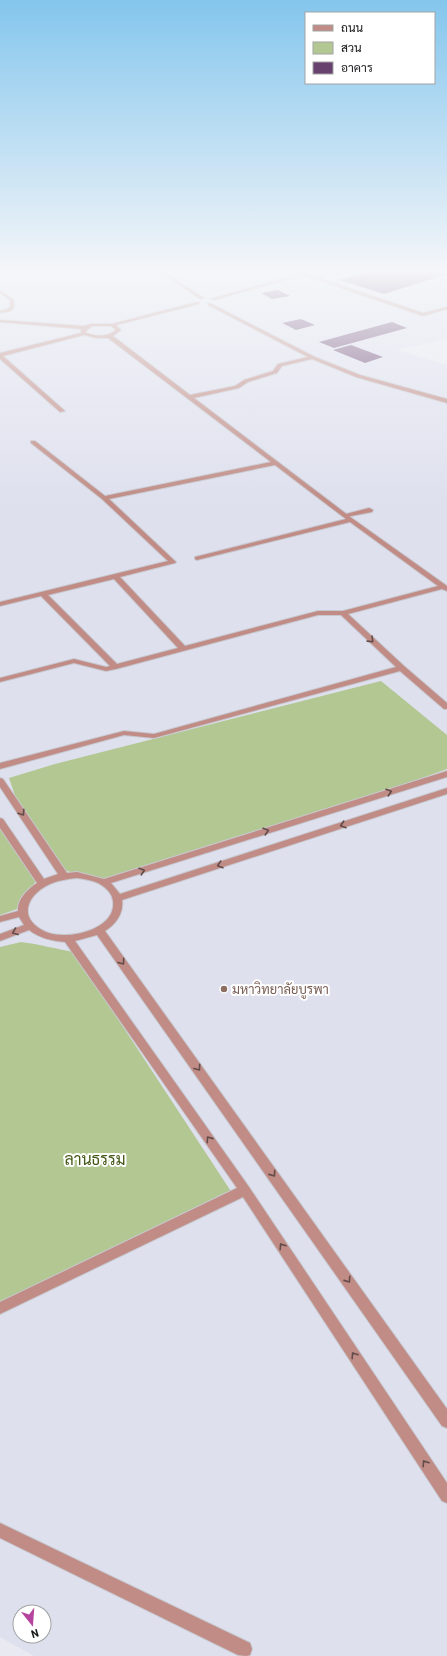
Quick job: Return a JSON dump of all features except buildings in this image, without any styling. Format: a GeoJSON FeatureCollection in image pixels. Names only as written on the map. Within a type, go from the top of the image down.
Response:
{"type":"FeatureCollection","features":[{"type":"Feature","properties":{"kind":"street"},"geometry":{"type":"LineString","coordinates":[[349,518],[369,510]]}},
{"type":"Feature","properties":{"kind":"lane"},"geometry":{"type":"LineString","coordinates":[[0,356],[23,349]]}},
{"type":"Feature","properties":{"kind":"lane"},"geometry":{"type":"LineString","coordinates":[[127,349],[349,518],[445,588]]}},
{"type":"Feature","properties":{"kind":"lane"},"geometry":{"type":"LineString","coordinates":[[295,349],[311,358],[358,376],[447,401]]}},
{"type":"Feature","properties":{"kind":"lane"},"geometry":{"type":"LineString","coordinates":[[0,356],[62,411]]}},
{"type":"Feature","properties":{"kind":"lane"},"geometry":{"type":"LineString","coordinates":[[190,397],[237,387],[244,384],[246,381],[275,372],[280,365],[311,358]]}},
{"type":"Feature","properties":{"kind":"lane"},"geometry":{"type":"LineString","coordinates":[[0,604],[173,562],[104,498],[33,442]]}},
{"type":"Feature","properties":{"kind":"lane"},"geometry":{"type":"LineString","coordinates":[[104,498],[276,463]]}},
{"type":"Feature","properties":{"kind":"lane"},"geometry":{"type":"LineString","coordinates":[[197,558],[349,518]]}},
{"type":"Feature","properties":{"kind":"lane"},"geometry":{"type":"LineString","coordinates":[[116,577],[184,649]]}},
{"type":"Feature","properties":{"kind":"lane"},"geometry":{"type":"LineString","coordinates":[[0,680],[74,661],[106,669],[116,667],[318,613],[343,613],[445,588]]}},
{"type":"Feature","properties":{"kind":"lane"},"geometry":{"type":"LineString","coordinates":[[43,594],[116,667]]}},
{"type":"Feature","properties":{"kind":"lane"},"geometry":{"type":"LineString","coordinates":[[343,613],[401,668],[447,707]]}},
{"type":"Feature","properties":{"kind":"lane"},"geometry":{"type":"LineString","coordinates":[[0,766],[124,733],[154,736],[401,668]]}},
{"type":"Feature","properties":{"kind":"lane"},"geometry":{"type":"LineString","coordinates":[[104,882],[447,774]]}},
{"type":"Feature","properties":{"kind":"lane"},"geometry":{"type":"LineString","coordinates":[[0,781],[64,876]]}},
{"type":"Feature","properties":{"kind":"lane"},"geometry":{"type":"LineString","coordinates":[[118,898],[447,791]]}},
{"type":"Feature","properties":{"kind":"lane"},"geometry":{"type":"LineString","coordinates":[[0,821],[42,883]]}},
{"type":"Feature","properties":{"kind":"lane"},"geometry":{"type":"LineString","coordinates":[[64,876],[92,877],[104,882],[113,889],[118,898],[119,907],[116,916],[100,931],[85,936],[68,938],[47,935],[30,926],[23,913],[23,905],[27,896],[42,883],[64,876]]}},
{"type":"Feature","properties":{"kind":"lane"},"geometry":{"type":"LineString","coordinates":[[0,919],[23,913]]}},
{"type":"Feature","properties":{"kind":"lane"},"geometry":{"type":"LineString","coordinates":[[0,938],[30,926]]}},
{"type":"Feature","properties":{"kind":"lane"},"geometry":{"type":"LineString","coordinates":[[100,931],[447,1422]]}},
{"type":"Feature","properties":{"kind":"lane"},"geometry":{"type":"LineString","coordinates":[[68,938],[245,1190],[447,1496]]}},
{"type":"Feature","properties":{"kind":"lane"},"geometry":{"type":"LineString","coordinates":[[0,1308],[245,1190]]}},
{"type":"Feature","properties":{"kind":"lane"},"geometry":{"type":"LineString","coordinates":[[0,1530],[244,1649]]}},
{"type":"Feature","properties":{"kind":"shaded area","name":"มหาวิทยาลัยบูรพา"},"geometry":{"type":"Polygon","coordinates":[[[0,349],[400,349],[397,350],[447,365],[447,1656],[34,1656],[13,1644],[52,1644],[52,1604],[12,1604],[12,1644],[0,1637],[0,349]]]}},
{"type":"Feature","properties":{"kind":"green space"},"geometry":{"type":"Polygon","coordinates":[[[381,681],[447,735],[447,769],[359,801],[104,882],[60,869],[20,810],[9,778],[55,764],[381,681]]]}},
{"type":"Feature","properties":{"kind":"green space"},"geometry":{"type":"Polygon","coordinates":[[[0,821],[38,878],[17,909],[0,915],[0,821]]]}},
{"type":"Feature","properties":{"kind":"green space","name":"ลานธรรม"},"geometry":{"type":"Polygon","coordinates":[[[21,942],[74,952],[234,1196],[0,1308],[0,947],[21,942]]]}},
{"type":"Feature","properties":{"kind":"place","name":"มหาวิทยาลัยบูรพา"},"geometry":{"type":"Point","coordinates":[224,989]}}]}
